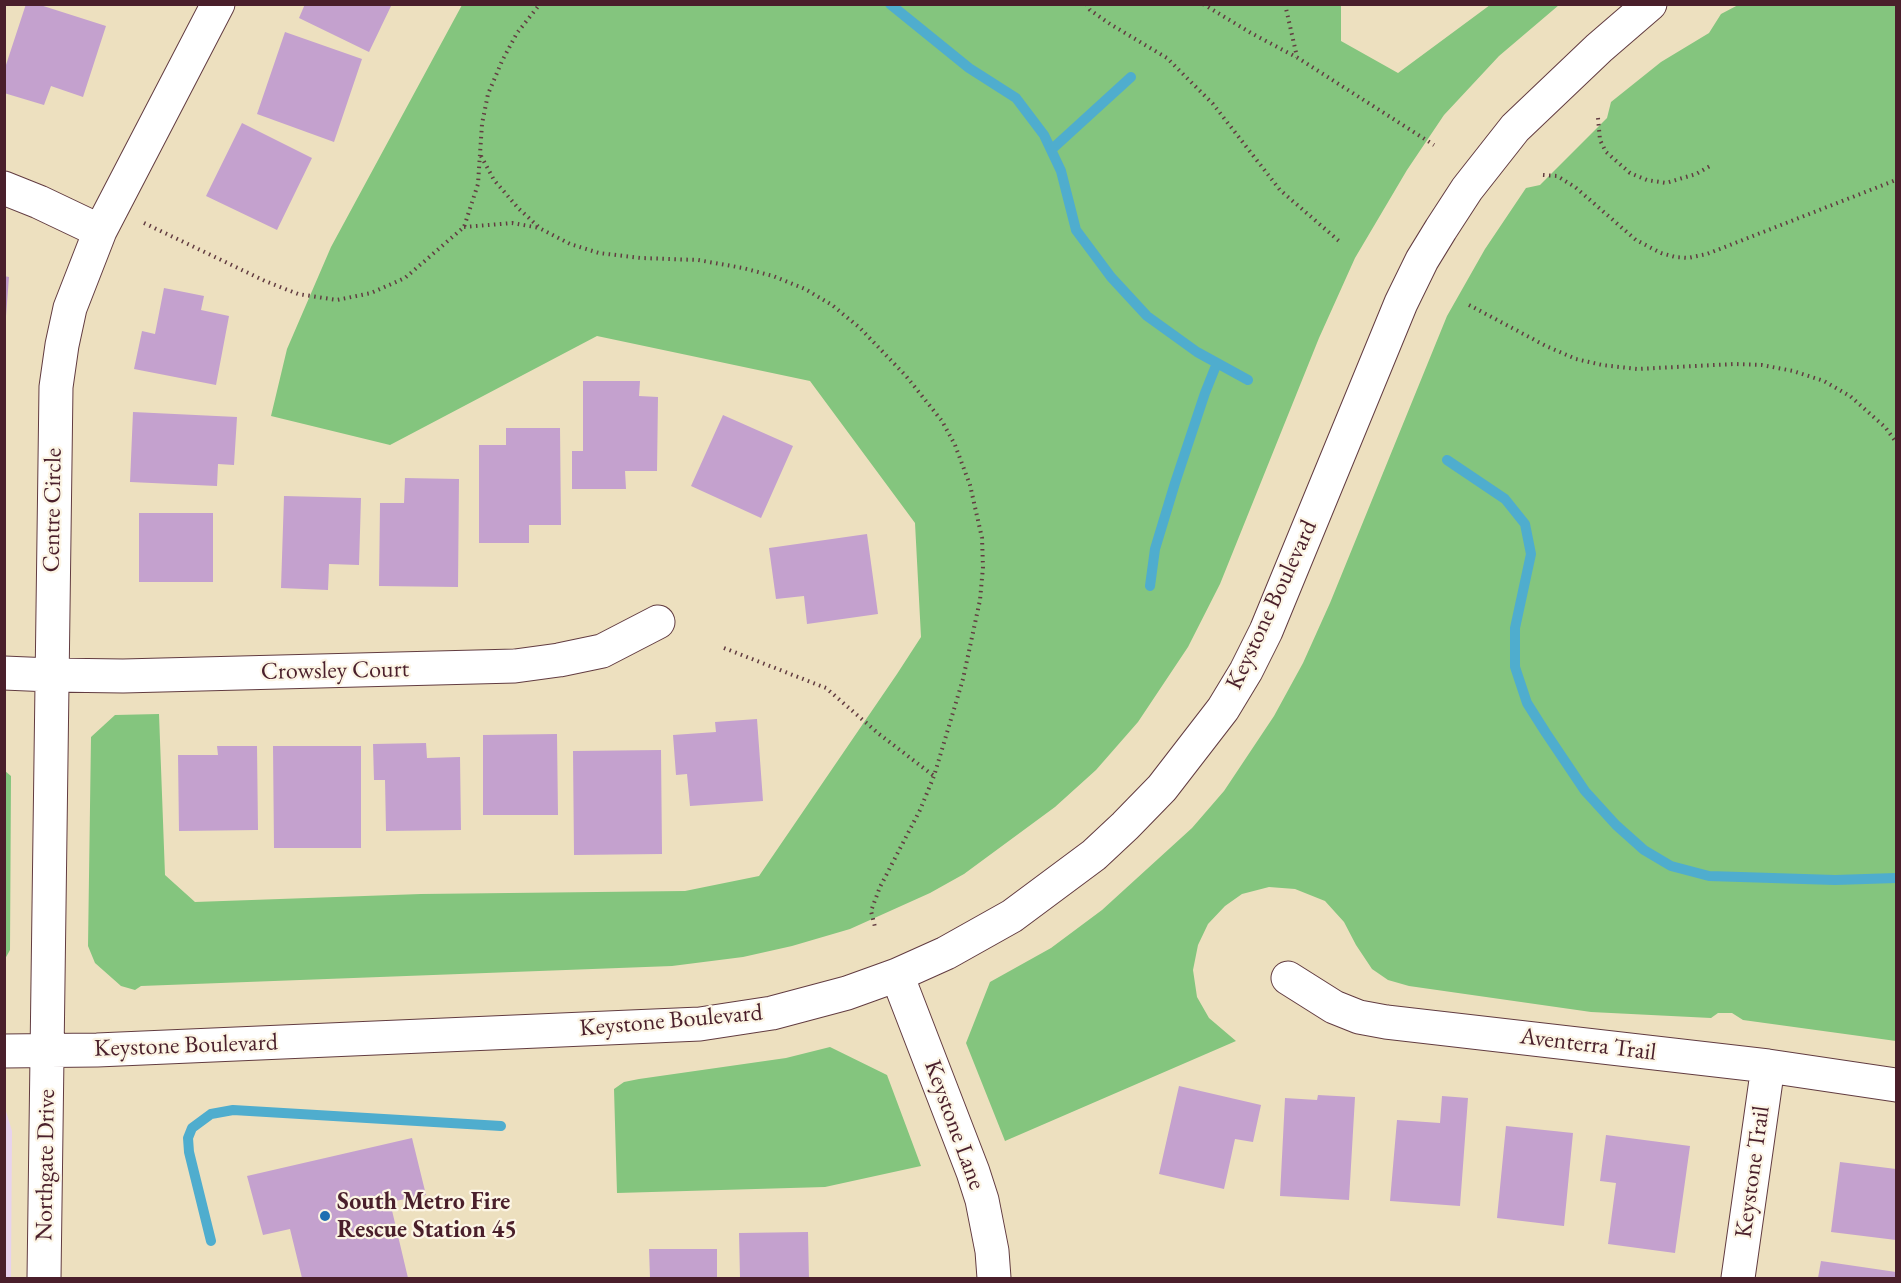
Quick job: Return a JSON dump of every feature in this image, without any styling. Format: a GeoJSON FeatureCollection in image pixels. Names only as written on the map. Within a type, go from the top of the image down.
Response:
{"type":"FeatureCollection","features":[{"type":"Feature","properties":{"kind":"street","name":"Centre Circle"},"geometry":{"type":"LineString","coordinates":[[47,1052],[56,387],[62,345],[70,308],[100,231],[218,4]]}},
{"type":"Feature","properties":{"kind":"street","name":"Keystone Boulevard"},"geometry":{"type":"LineString","coordinates":[[4,1051],[47,1052],[700,1024],[762,1015],[847,993],[897,975],[946,953],[1012,916],[1094,855],[1162,788],[1223,709],[1266,631],[1401,303],[1422,260],[1467,189],[1515,128],[1599,48],[1650,4]]}},
{"type":"Feature","properties":{"kind":"street"},"geometry":{"type":"LineString","coordinates":[[4,188],[100,231]]}},
{"type":"Feature","properties":{"kind":"street","name":"Crowsley Court"},"geometry":{"type":"LineString","coordinates":[[4,673],[123,676],[515,666],[602,651],[658,622]]}},
{"type":"Feature","properties":{"kind":"street","name":"Keystone Lane"},"geometry":{"type":"LineString","coordinates":[[897,975],[973,1172],[986,1222],[994,1278]]}},
{"type":"Feature","properties":{"kind":"street","name":"Aventerra Trail"},"geometry":{"type":"LineString","coordinates":[[1288,978],[1334,1007],[1359,1017],[1386,1022],[1768,1066],[1896,1085]]}},
{"type":"Feature","properties":{"kind":"street","name":"Northgate Drive"},"geometry":{"type":"LineString","coordinates":[[44,1278],[47,1052]]}},
{"type":"Feature","properties":{"kind":"street","name":"Keystone Trail"},"geometry":{"type":"LineString","coordinates":[[1738,1278],[1768,1066]]}},
{"type":"Feature","properties":{"kind":"path"},"geometry":{"type":"LineString","coordinates":[[140,222],[265,281],[298,294],[337,300],[371,293],[405,278],[464,227],[478,184],[482,124],[488,94],[517,33],[540,4]]}},
{"type":"Feature","properties":{"kind":"path"},"geometry":{"type":"LineString","coordinates":[[1086,4],[1089,10],[1167,58],[1213,104],[1280,190],[1339,241]]}},
{"type":"Feature","properties":{"kind":"path"},"geometry":{"type":"LineString","coordinates":[[1203,4],[1298,58],[1434,145]]}},
{"type":"Feature","properties":{"kind":"path"},"geometry":{"type":"LineString","coordinates":[[1285,4],[1298,58]]}},
{"type":"Feature","properties":{"kind":"path"},"geometry":{"type":"LineString","coordinates":[[1598,118],[1600,140],[1606,152],[1630,173],[1647,180],[1666,183],[1696,174],[1710,166]]}},
{"type":"Feature","properties":{"kind":"path"},"geometry":{"type":"LineString","coordinates":[[481,156],[494,180],[519,209],[541,229],[570,244],[599,253],[640,258],[698,260],[743,268],[773,276],[832,305],[860,328],[906,376],[942,421],[955,445],[970,485],[982,538],[983,567],[980,600],[963,679],[934,776],[920,810],[880,887],[872,911],[875,927]]}},
{"type":"Feature","properties":{"kind":"path"},"geometry":{"type":"LineString","coordinates":[[1543,175],[1557,176],[1575,187],[1636,240],[1661,253],[1688,258],[1707,254],[1896,180]]}},
{"type":"Feature","properties":{"kind":"path"},"geometry":{"type":"LineString","coordinates":[[464,227],[512,223],[541,229]]}},
{"type":"Feature","properties":{"kind":"path"},"geometry":{"type":"LineString","coordinates":[[1469,305],[1546,346],[1576,359],[1602,365],[1637,369],[1734,364],[1762,365],[1793,370],[1824,381],[1850,396],[1885,427],[1896,442]]}},
{"type":"Feature","properties":{"kind":"path"},"geometry":{"type":"LineString","coordinates":[[724,648],[826,688],[879,734],[934,776]]}},
{"type":"Feature","properties":{"kind":"shaded area"},"geometry":{"type":"Polygon","coordinates":[[[5,1108],[12,1131],[11,1278],[4,1278],[5,1108]]]}},
{"type":"Feature","properties":{"kind":"green space"},"geometry":{"type":"Polygon","coordinates":[[[1740,4],[1896,5],[1896,1041],[1743,1020],[1732,1013],[1718,1013],[1711,1018],[1591,1012],[1409,986],[1388,980],[1372,969],[1344,922],[1325,901],[1295,889],[1269,887],[1242,894],[1225,906],[1208,924],[1198,945],[1193,970],[1197,997],[1209,1018],[1236,1041],[1005,1141],[966,1043],[990,982],[1051,948],[1102,910],[1192,828],[1224,791],[1274,716],[1303,663],[1330,603],[1447,316],[1485,249],[1526,188],[1540,185],[1607,118],[1611,102],[1661,62],[1709,33],[1721,14],[1740,4]]]}},
{"type":"Feature","properties":{"kind":"green space"},"geometry":{"type":"Polygon","coordinates":[[[462,5],[1341,5],[1341,41],[1398,73],[1490,5],[1559,5],[1499,56],[1444,115],[1407,170],[1355,258],[1319,338],[1220,584],[1188,647],[1138,722],[1096,770],[1055,807],[964,874],[930,893],[850,929],[743,957],[672,966],[141,986],[135,990],[121,986],[95,963],[88,946],[91,737],[115,715],[159,714],[165,875],[195,902],[421,894],[685,891],[759,876],[921,637],[915,523],[810,381],[597,336],[390,445],[271,416],[287,349],[331,247],[462,5]]]}},
{"type":"Feature","properties":{"kind":"green space"},"geometry":{"type":"Polygon","coordinates":[[[5,771],[11,776],[10,950],[5,959],[5,771]]]}},
{"type":"Feature","properties":{"kind":"green space"},"geometry":{"type":"Polygon","coordinates":[[[830,1047],[887,1075],[921,1166],[825,1187],[617,1193],[614,1089],[624,1082],[786,1058],[830,1047]]]}},
{"type":"Feature","properties":{"kind":"building"},"geometry":{"type":"Polygon","coordinates":[[[26,4],[37,4],[106,26],[83,97],[51,86],[44,105],[4,93],[4,71],[26,4]]]}},
{"type":"Feature","properties":{"kind":"building"},"geometry":{"type":"Polygon","coordinates":[[[305,4],[392,4],[369,52],[299,18],[305,4]]]}},
{"type":"Feature","properties":{"kind":"building"},"geometry":{"type":"Polygon","coordinates":[[[285,32],[362,59],[334,142],[257,114],[285,32]]]}},
{"type":"Feature","properties":{"kind":"building"},"geometry":{"type":"Polygon","coordinates":[[[242,123],[312,158],[277,230],[206,196],[242,123]]]}},
{"type":"Feature","properties":{"kind":"building"},"geometry":{"type":"Polygon","coordinates":[[[4,276],[9,277],[6,316],[4,316],[4,276]]]}},
{"type":"Feature","properties":{"kind":"building"},"geometry":{"type":"Polygon","coordinates":[[[164,288],[204,296],[201,310],[229,316],[216,385],[134,369],[142,331],[155,334],[164,288]]]}},
{"type":"Feature","properties":{"kind":"building"},"geometry":{"type":"Polygon","coordinates":[[[583,381],[640,381],[639,396],[658,397],[657,471],[625,471],[626,489],[572,489],[572,451],[583,451],[583,381]]]}},
{"type":"Feature","properties":{"kind":"building"},"geometry":{"type":"Polygon","coordinates":[[[133,412],[237,417],[234,465],[218,464],[217,486],[130,482],[133,412]]]}},
{"type":"Feature","properties":{"kind":"building"},"geometry":{"type":"Polygon","coordinates":[[[723,415],[793,446],[761,518],[691,486],[723,415]]]}},
{"type":"Feature","properties":{"kind":"building"},"geometry":{"type":"Polygon","coordinates":[[[506,428],[560,428],[561,525],[529,525],[529,543],[479,543],[479,445],[506,445],[506,428]]]}},
{"type":"Feature","properties":{"kind":"building"},"geometry":{"type":"Polygon","coordinates":[[[405,478],[459,479],[458,587],[379,586],[380,503],[404,503],[405,478]]]}},
{"type":"Feature","properties":{"kind":"building"},"geometry":{"type":"Polygon","coordinates":[[[284,496],[361,498],[359,565],[329,564],[328,590],[281,588],[284,496]]]}},
{"type":"Feature","properties":{"kind":"building"},"geometry":{"type":"Polygon","coordinates":[[[139,513],[213,513],[213,582],[139,582],[139,513]]]}},
{"type":"Feature","properties":{"kind":"building"},"geometry":{"type":"Polygon","coordinates":[[[867,534],[878,614],[807,624],[804,596],[776,599],[769,548],[867,534]]]}},
{"type":"Feature","properties":{"kind":"building"},"geometry":{"type":"Polygon","coordinates":[[[757,719],[763,801],[690,806],[687,774],[676,775],[673,735],[716,732],[715,722],[757,719]]]}},
{"type":"Feature","properties":{"kind":"building"},"geometry":{"type":"Polygon","coordinates":[[[557,734],[558,815],[483,815],[483,735],[557,734]]]}},
{"type":"Feature","properties":{"kind":"building"},"geometry":{"type":"Polygon","coordinates":[[[426,743],[427,758],[460,757],[461,830],[386,831],[385,780],[374,780],[373,744],[426,743]]]}},
{"type":"Feature","properties":{"kind":"building"},"geometry":{"type":"Polygon","coordinates":[[[217,746],[257,746],[258,830],[179,831],[178,755],[218,755],[217,746]]]}},
{"type":"Feature","properties":{"kind":"building"},"geometry":{"type":"Polygon","coordinates":[[[273,746],[361,746],[361,848],[274,848],[273,746]]]}},
{"type":"Feature","properties":{"kind":"building"},"geometry":{"type":"Polygon","coordinates":[[[661,750],[662,854],[574,855],[573,751],[661,750]]]}},
{"type":"Feature","properties":{"kind":"building"},"geometry":{"type":"Polygon","coordinates":[[[1179,1086],[1261,1105],[1253,1142],[1235,1139],[1224,1189],[1159,1174],[1179,1086]]]}},
{"type":"Feature","properties":{"kind":"building"},"geometry":{"type":"Polygon","coordinates":[[[1318,1095],[1355,1097],[1349,1200],[1280,1196],[1285,1098],[1317,1100],[1318,1095]]]}},
{"type":"Feature","properties":{"kind":"building"},"geometry":{"type":"Polygon","coordinates":[[[1442,1096],[1468,1098],[1460,1206],[1390,1201],[1397,1120],[1440,1123],[1442,1096]]]}},
{"type":"Feature","properties":{"kind":"building"},"geometry":{"type":"Polygon","coordinates":[[[1506,1126],[1573,1133],[1564,1226],[1497,1218],[1506,1126]]]}},
{"type":"Feature","properties":{"kind":"building"},"geometry":{"type":"Polygon","coordinates":[[[1606,1135],[1690,1146],[1675,1253],[1608,1244],[1616,1183],[1600,1181],[1606,1135]]]}},
{"type":"Feature","properties":{"kind":"building","name":"South Metro Fire Rescue Station 45"},"geometry":{"type":"Polygon","coordinates":[[[412,1138],[426,1195],[390,1202],[408,1278],[302,1278],[290,1229],[263,1235],[247,1176],[412,1138]]]}},
{"type":"Feature","properties":{"kind":"building"},"geometry":{"type":"Polygon","coordinates":[[[1840,1162],[1896,1169],[1896,1240],[1831,1232],[1840,1162]]]}},
{"type":"Feature","properties":{"kind":"building"},"geometry":{"type":"Polygon","coordinates":[[[808,1232],[809,1278],[740,1278],[739,1233],[808,1232]]]}},
{"type":"Feature","properties":{"kind":"building"},"geometry":{"type":"Polygon","coordinates":[[[649,1249],[717,1249],[717,1278],[650,1278],[649,1249]]]}},
{"type":"Feature","properties":{"kind":"building"},"geometry":{"type":"Polygon","coordinates":[[[1821,1261],[1896,1272],[1896,1278],[1818,1278],[1821,1261]]]}},
{"type":"Feature","properties":{"kind":"waterway"},"geometry":{"type":"LineString","coordinates":[[890,4],[969,68],[1016,98],[1044,135],[1061,171],[1076,230],[1111,277],[1147,316],[1197,352],[1248,380]]}},
{"type":"Feature","properties":{"kind":"waterway"},"geometry":{"type":"LineString","coordinates":[[1051,150],[1131,77]]}},
{"type":"Feature","properties":{"kind":"waterway"},"geometry":{"type":"LineString","coordinates":[[1150,586],[1155,549],[1175,483],[1217,363]]}},
{"type":"Feature","properties":{"kind":"waterway"},"geometry":{"type":"LineString","coordinates":[[1447,460],[1505,499],[1525,524],[1531,554],[1515,628],[1515,667],[1527,703],[1546,733],[1585,791],[1616,825],[1644,850],[1671,866],[1709,876],[1835,880],[1896,878]]}},
{"type":"Feature","properties":{"kind":"waterway"},"geometry":{"type":"LineString","coordinates":[[211,1241],[189,1152],[188,1138],[192,1128],[211,1114],[233,1110],[501,1126]]}},
{"type":"Feature","properties":{"kind":"place","name":"South Metro Fire Rescue Station 45"},"geometry":{"type":"Point","coordinates":[325,1216]}}]}
